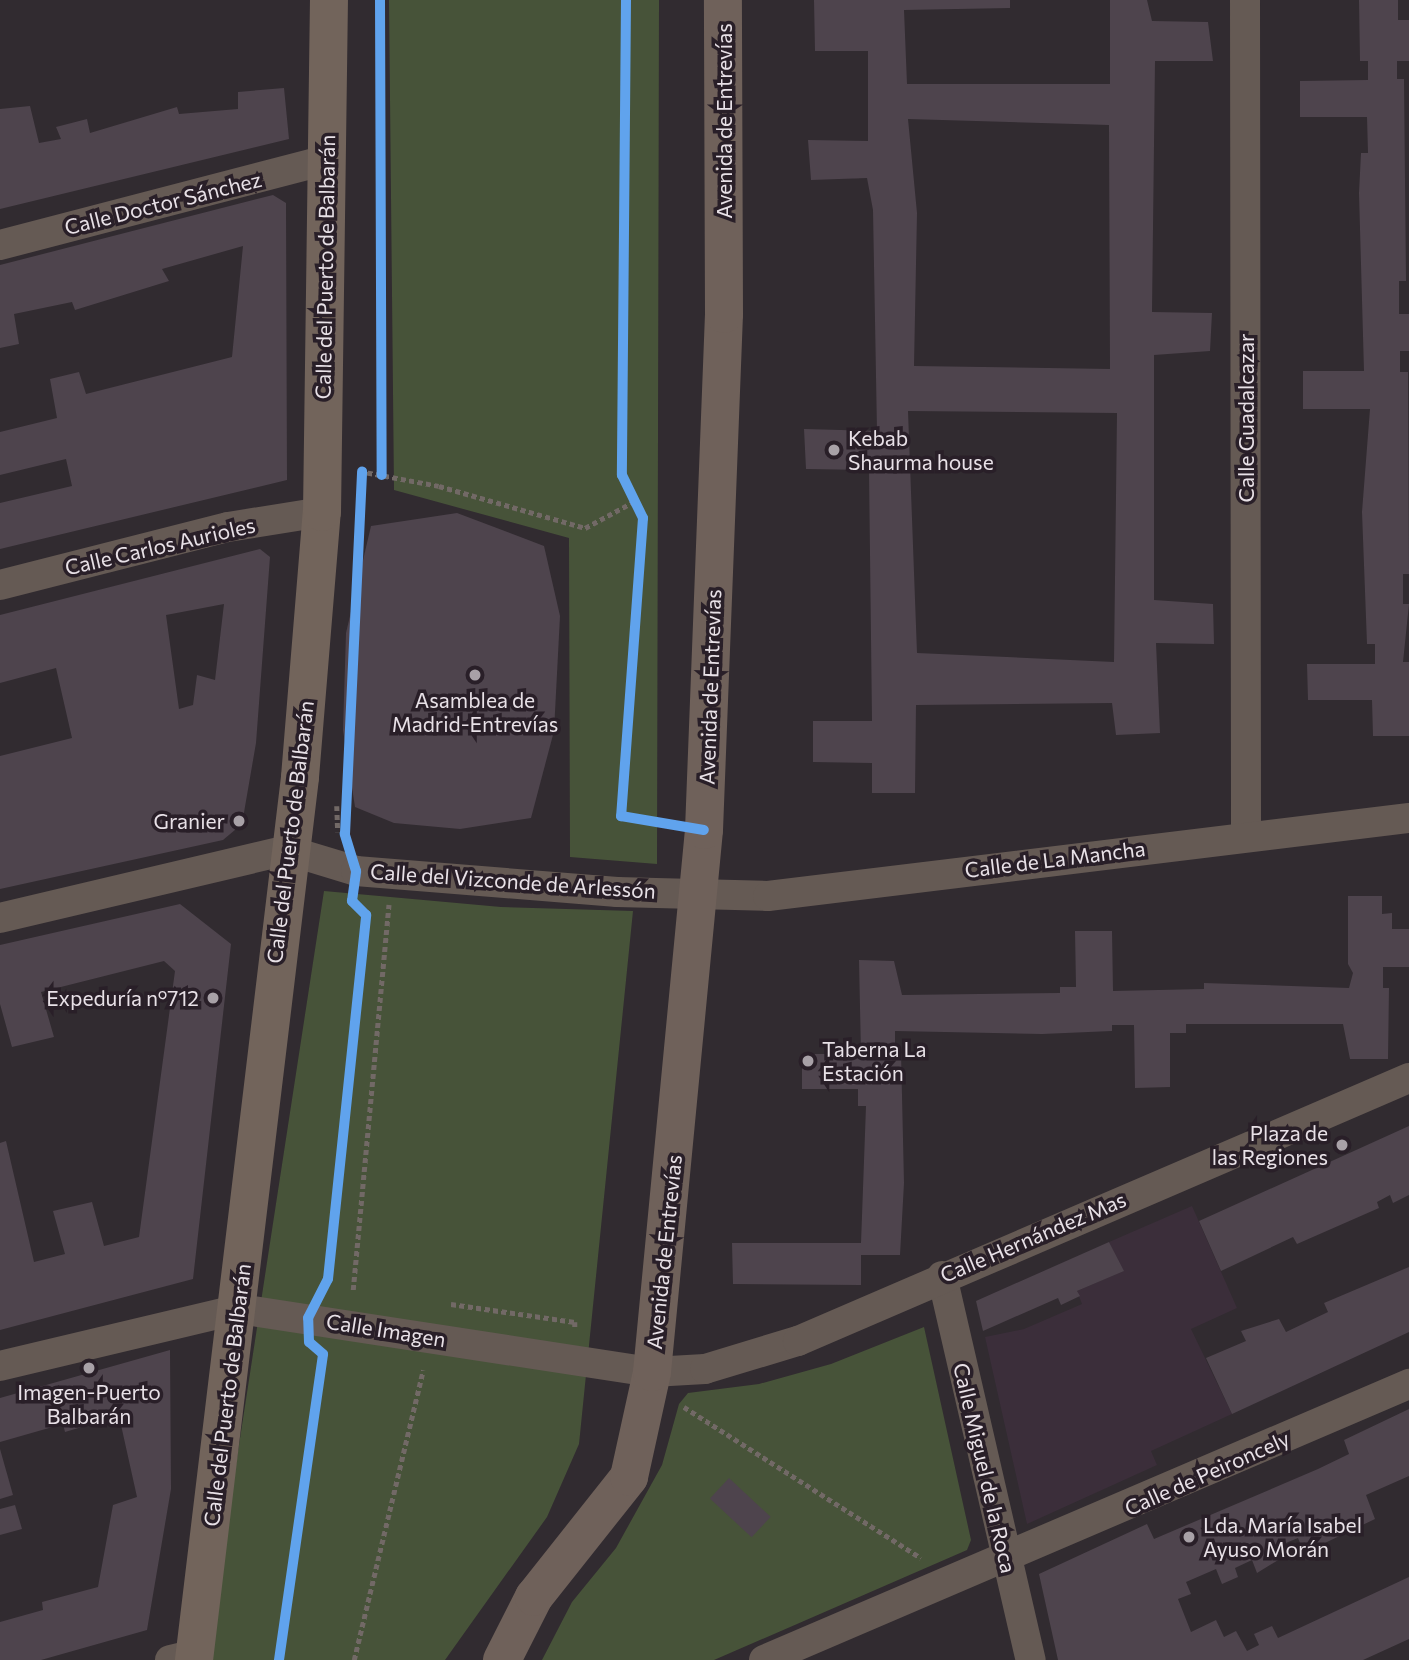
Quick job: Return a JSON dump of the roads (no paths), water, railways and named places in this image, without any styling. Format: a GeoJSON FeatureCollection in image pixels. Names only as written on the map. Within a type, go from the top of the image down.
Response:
{"type":"FeatureCollection","features":[{"type":"Feature","properties":{"kind":"main road","name":"Avenida de Entrevías"},"geometry":{"type":"LineString","coordinates":[[502,1660],[534,1597],[629,1477],[652,1372],[701,891],[724,314],[723,0]]}},
{"type":"Feature","properties":{"kind":"street","name":"Calle del Puerto de Balbarán"},"geometry":{"type":"LineString","coordinates":[[186,1658],[239,1309],[287,850],[300,777],[321,512],[329,0]]}},
{"type":"Feature","properties":{"kind":"street","name":"Calle Guadalcazar"},"geometry":{"type":"LineString","coordinates":[[1245,0],[1246,835]]}},
{"type":"Feature","properties":{"kind":"street","name":"Calle Doctor Sánchez"},"geometry":{"type":"LineString","coordinates":[[0,245],[326,160]]}},
{"type":"Feature","properties":{"kind":"street","name":"Calle Carlos Aurioles"},"geometry":{"type":"LineString","coordinates":[[0,585],[228,527],[321,512]]}},
{"type":"Feature","properties":{"kind":"street","name":"Calle de La Mancha"},"geometry":{"type":"LineString","coordinates":[[701,891],[768,896],[1246,835],[1409,818]]}},
{"type":"Feature","properties":{"kind":"street","name":"Calle del Vizconde de Arlessón"},"geometry":{"type":"LineString","coordinates":[[287,850],[356,871],[617,892],[701,891]]}},
{"type":"Feature","properties":{"kind":"street"},"geometry":{"type":"LineString","coordinates":[[0,918],[287,850]]}},
{"type":"Feature","properties":{"kind":"street","name":"Calle Hernández Mas"},"geometry":{"type":"LineString","coordinates":[[652,1372],[748,1360],[1409,1078]]}},
{"type":"Feature","properties":{"kind":"street","name":"Calle Miguel de la Roca"},"geometry":{"type":"LineString","coordinates":[[942,1276],[1004,1562],[1031,1660]]}},
{"type":"Feature","properties":{"kind":"street","name":"Calle Imagen"},"geometry":{"type":"LineString","coordinates":[[0,1366],[239,1309],[652,1372]]}},
{"type":"Feature","properties":{"kind":"street","name":"Calle de Peironcely"},"geometry":{"type":"LineString","coordinates":[[764,1660],[1004,1562],[1409,1384]]}},
{"type":"Feature","properties":{"kind":"place","name":"Kebab Shaurma house"},"geometry":{"type":"Point","coordinates":[834,450]}},
{"type":"Feature","properties":{"kind":"place","name":"Asamblea de Madrid-Entrevías"},"geometry":{"type":"Point","coordinates":[475,675]}},
{"type":"Feature","properties":{"kind":"place","name":"Granier"},"geometry":{"type":"Point","coordinates":[239,821]}},
{"type":"Feature","properties":{"kind":"place","name":"Expeduría nº712"},"geometry":{"type":"Point","coordinates":[213,998]}},
{"type":"Feature","properties":{"kind":"place","name":"Taberna La Estación"},"geometry":{"type":"Point","coordinates":[808,1061]}},
{"type":"Feature","properties":{"kind":"place","name":"Plaza de las Regiones"},"geometry":{"type":"Point","coordinates":[1342,1145]}},
{"type":"Feature","properties":{"kind":"place","name":"Imagen-Puerto Balbarán"},"geometry":{"type":"Point","coordinates":[89,1368]}},
{"type":"Feature","properties":{"kind":"place","name":"Lda. María Isabel Ayuso Morán"},"geometry":{"type":"Point","coordinates":[1189,1537]}}]}
